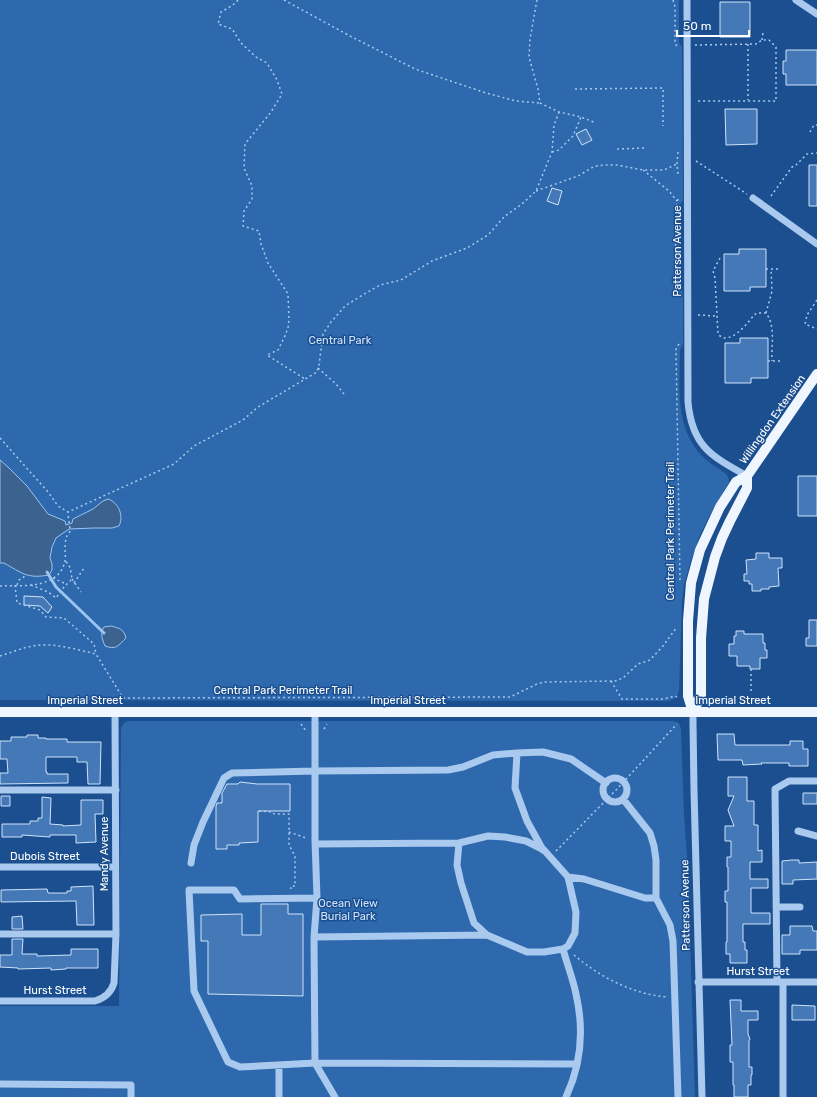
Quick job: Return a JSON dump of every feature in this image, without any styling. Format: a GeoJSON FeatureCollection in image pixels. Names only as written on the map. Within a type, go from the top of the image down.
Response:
{"type":"FeatureCollection","features":[{"type":"Feature","properties":{"kind":"main road","name":"Willingdon Extension"},"geometry":{"type":"LineString","coordinates":[[693,712],[688,696],[688,622],[691,584],[700,550],[720,507],[736,482],[747,476],[817,374]]}},
{"type":"Feature","properties":{"kind":"main road","name":"Willingdon Extension"},"geometry":{"type":"LineString","coordinates":[[693,712],[701,695],[701,638],[704,599],[715,557],[722,538],[747,488],[747,476]]}},
{"type":"Feature","properties":{"kind":"main road","name":"Imperial Street"},"geometry":{"type":"LineString","coordinates":[[0,712],[817,712]]}},
{"type":"Feature","properties":{"kind":"street","name":"Patterson Avenue"},"geometry":{"type":"LineString","coordinates":[[687,0],[689,415],[697,438],[709,453],[747,476]]}},
{"type":"Feature","properties":{"kind":"street"},"geometry":{"type":"LineString","coordinates":[[796,0],[817,13]]}},
{"type":"Feature","properties":{"kind":"street"},"geometry":{"type":"LineString","coordinates":[[753,198],[817,244]]}},
{"type":"Feature","properties":{"kind":"street","name":"Mandy Avenue"},"geometry":{"type":"LineString","coordinates":[[108,995],[112,990],[114,983],[116,934],[115,712]]}},
{"type":"Feature","properties":{"kind":"street"},"geometry":{"type":"LineString","coordinates":[[315,712],[315,1063],[335,1097]]}},
{"type":"Feature","properties":{"kind":"street","name":"Patterson Avenue"},"geometry":{"type":"LineString","coordinates":[[693,712],[698,982],[702,1097]]}},
{"type":"Feature","properties":{"kind":"street"},"geometry":{"type":"LineString","coordinates":[[191,863],[194,845],[203,822],[224,778],[232,773],[448,770],[463,767],[493,755],[543,752],[571,759],[606,783]]}},
{"type":"Feature","properties":{"kind":"street"},"geometry":{"type":"LineString","coordinates":[[314,937],[487,936],[527,952],[544,952],[564,949],[568,946],[575,933],[576,912],[568,877],[544,850],[527,821],[515,788],[517,753]]}},
{"type":"Feature","properties":{"kind":"street"},"geometry":{"type":"LineString","coordinates":[[612,779],[623,782],[626,792],[623,799],[617,802],[607,800],[603,793],[606,783],[612,779]]}},
{"type":"Feature","properties":{"kind":"street"},"geometry":{"type":"LineString","coordinates":[[783,1097],[780,982],[776,908],[775,789],[789,781],[817,781]]}},
{"type":"Feature","properties":{"kind":"street"},"geometry":{"type":"LineString","coordinates":[[0,790],[116,790]]}},
{"type":"Feature","properties":{"kind":"street"},"geometry":{"type":"LineString","coordinates":[[623,799],[650,833],[656,860],[656,898],[670,926],[673,941],[678,1097]]}},
{"type":"Feature","properties":{"kind":"street"},"geometry":{"type":"LineString","coordinates":[[798,831],[817,836]]}},
{"type":"Feature","properties":{"kind":"street"},"geometry":{"type":"LineString","coordinates":[[315,842],[459,843],[488,836],[505,837],[526,841],[544,850]]}},
{"type":"Feature","properties":{"kind":"street"},"geometry":{"type":"LineString","coordinates":[[459,843],[456,865],[461,883],[474,923],[487,936]]}},
{"type":"Feature","properties":{"kind":"street","name":"Dubois Street"},"geometry":{"type":"LineString","coordinates":[[0,868],[115,867]]}},
{"type":"Feature","properties":{"kind":"street"},"geometry":{"type":"LineString","coordinates":[[568,877],[584,879],[645,898],[656,898]]}},
{"type":"Feature","properties":{"kind":"street"},"geometry":{"type":"LineString","coordinates":[[316,898],[240,899],[234,890],[189,890],[194,991],[228,1062],[240,1067],[315,1063],[577,1064]]}},
{"type":"Feature","properties":{"kind":"street"},"geometry":{"type":"LineString","coordinates":[[776,908],[800,907]]}},
{"type":"Feature","properties":{"kind":"street"},"geometry":{"type":"LineString","coordinates":[[0,934],[116,934]]}},
{"type":"Feature","properties":{"kind":"street"},"geometry":{"type":"LineString","coordinates":[[564,949],[580,1010],[581,1035],[580,1054],[571,1087],[566,1097]]}},
{"type":"Feature","properties":{"kind":"street","name":"Hurst Street"},"geometry":{"type":"LineString","coordinates":[[698,982],[817,982]]}},
{"type":"Feature","properties":{"kind":"street","name":"Hurst Street"},"geometry":{"type":"LineString","coordinates":[[0,1001],[96,1001],[108,995]]}},
{"type":"Feature","properties":{"kind":"street"},"geometry":{"type":"LineString","coordinates":[[279,1065],[279,1097]]}},
{"type":"Feature","properties":{"kind":"street"},"geometry":{"type":"LineString","coordinates":[[0,1084],[131,1086],[131,1097]]}},
{"type":"Feature","properties":{"kind":"path"},"geometry":{"type":"LineString","coordinates":[[238,0],[233,5],[221,12],[218,24],[232,29],[241,43],[256,57],[267,63],[277,80],[282,94],[271,112],[246,144],[244,168],[252,186],[252,199],[244,211],[243,226],[259,231],[261,244],[268,263],[288,294],[288,328],[278,350],[267,355],[305,379]]}},
{"type":"Feature","properties":{"kind":"path"},"geometry":{"type":"LineString","coordinates":[[284,0],[415,69],[486,93],[516,101],[540,103],[559,112],[581,117],[596,123]]}},
{"type":"Feature","properties":{"kind":"path"},"geometry":{"type":"LineString","coordinates":[[537,0],[530,39],[529,57],[538,89],[540,103]]}},
{"type":"Feature","properties":{"kind":"path"},"geometry":{"type":"LineString","coordinates":[[672,0],[675,7],[675,44],[679,49]]}},
{"type":"Feature","properties":{"kind":"path"},"geometry":{"type":"LineString","coordinates":[[762,40],[763,32]]}},
{"type":"Feature","properties":{"kind":"path"},"geometry":{"type":"LineString","coordinates":[[687,45],[756,44],[762,40],[769,40],[776,47],[776,101],[687,101]]}},
{"type":"Feature","properties":{"kind":"path"},"geometry":{"type":"LineString","coordinates":[[748,44],[748,101]]}},
{"type":"Feature","properties":{"kind":"path"},"geometry":{"type":"LineString","coordinates":[[575,89],[663,88],[663,126]]}},
{"type":"Feature","properties":{"kind":"path"},"geometry":{"type":"LineString","coordinates":[[536,191],[552,152],[554,125],[559,112]]}},
{"type":"Feature","properties":{"kind":"path"},"geometry":{"type":"LineString","coordinates":[[552,152],[559,150],[573,136],[581,117]]}},
{"type":"Feature","properties":{"kind":"path"},"geometry":{"type":"LineString","coordinates":[[810,132],[814,125],[817,125]]}},
{"type":"Feature","properties":{"kind":"path"},"geometry":{"type":"LineString","coordinates":[[617,149],[645,148]]}},
{"type":"Feature","properties":{"kind":"path"},"geometry":{"type":"LineString","coordinates":[[679,150],[677,164],[680,178]]}},
{"type":"Feature","properties":{"kind":"path"},"geometry":{"type":"LineString","coordinates":[[771,196],[792,167],[807,154],[817,153]]}},
{"type":"Feature","properties":{"kind":"path"},"geometry":{"type":"LineString","coordinates":[[68,512],[174,464],[194,446],[243,420],[258,407],[316,372],[318,368],[323,334],[345,306],[380,285],[401,280],[432,261],[467,248],[488,235],[505,216],[522,204],[536,191],[578,176],[595,166],[617,165],[643,170],[664,170],[682,161]]}},
{"type":"Feature","properties":{"kind":"path"},"geometry":{"type":"LineString","coordinates":[[700,163],[739,188]]}},
{"type":"Feature","properties":{"kind":"path"},"geometry":{"type":"LineString","coordinates":[[643,170],[669,191],[677,201]]}},
{"type":"Feature","properties":{"kind":"path"},"geometry":{"type":"LineString","coordinates":[[679,197],[676,207],[675,290],[680,297]]}},
{"type":"Feature","properties":{"kind":"path"},"geometry":{"type":"LineString","coordinates":[[720,258],[713,271],[715,278],[718,335],[724,338],[730,338],[737,333],[754,315],[757,313],[766,313]]}},
{"type":"Feature","properties":{"kind":"path"},"geometry":{"type":"LineString","coordinates":[[766,269],[781,269]]}},
{"type":"Feature","properties":{"kind":"path"},"geometry":{"type":"LineString","coordinates":[[771,269],[772,291],[766,313],[771,321],[772,328],[772,361]]}},
{"type":"Feature","properties":{"kind":"path"},"geometry":{"type":"LineString","coordinates":[[817,300],[807,315],[804,324],[817,329]]}},
{"type":"Feature","properties":{"kind":"path"},"geometry":{"type":"LineString","coordinates":[[698,316],[717,316]]}},
{"type":"Feature","properties":{"kind":"path","name":"Central Park Perimeter Trail"},"geometry":{"type":"LineString","coordinates":[[680,342],[676,349],[680,584]]}},
{"type":"Feature","properties":{"kind":"path"},"geometry":{"type":"LineString","coordinates":[[768,361],[782,361]]}},
{"type":"Feature","properties":{"kind":"path"},"geometry":{"type":"LineString","coordinates":[[318,368],[336,384],[344,394]]}},
{"type":"Feature","properties":{"kind":"path"},"geometry":{"type":"LineString","coordinates":[[0,438],[48,492],[58,506],[68,512]]}},
{"type":"Feature","properties":{"kind":"path"},"geometry":{"type":"LineString","coordinates":[[0,586],[31,585],[48,581],[60,572],[65,561],[66,539],[70,531],[68,512]]}},
{"type":"Feature","properties":{"kind":"path"},"geometry":{"type":"LineString","coordinates":[[65,561],[70,567],[72,579],[81,592]]}},
{"type":"Feature","properties":{"kind":"path"},"geometry":{"type":"LineString","coordinates":[[74,582],[84,568]]}},
{"type":"Feature","properties":{"kind":"path"},"geometry":{"type":"LineString","coordinates":[[0,656],[30,646],[41,645],[63,647],[96,654],[94,644],[64,618],[46,617],[40,610],[17,603],[16,585],[25,575]]}},
{"type":"Feature","properties":{"kind":"path"},"geometry":{"type":"LineString","coordinates":[[53,578],[67,585]]}},
{"type":"Feature","properties":{"kind":"path"},"geometry":{"type":"LineString","coordinates":[[31,585],[56,598],[72,579]]}},
{"type":"Feature","properties":{"kind":"path","name":"Central Park Perimeter Trail"},"geometry":{"type":"LineString","coordinates":[[96,654],[123,698],[510,697],[537,684],[545,682],[615,681],[623,678],[638,664],[650,660],[677,628],[678,621]]}},
{"type":"Feature","properties":{"kind":"path"},"geometry":{"type":"LineString","coordinates":[[751,669],[751,694]]}},
{"type":"Feature","properties":{"kind":"path"},"geometry":{"type":"LineString","coordinates":[[611,681],[622,699],[664,699],[675,696],[677,697]]}},
{"type":"Feature","properties":{"kind":"path"},"geometry":{"type":"LineString","coordinates":[[550,857],[607,800],[677,724]]}},
{"type":"Feature","properties":{"kind":"path"},"geometry":{"type":"LineString","coordinates":[[259,811],[273,812],[274,814],[289,814],[289,845],[295,856],[295,886],[291,886]]}},
{"type":"Feature","properties":{"kind":"path"},"geometry":{"type":"LineString","coordinates":[[289,832],[315,842]]}},
{"type":"Feature","properties":{"kind":"path"},"geometry":{"type":"LineString","coordinates":[[564,949],[606,978],[629,988],[654,996],[675,997]]}},
{"type":"Feature","properties":{"kind":"green space","name":"Central Park"},"geometry":{"type":"Polygon","coordinates":[[[0,0],[679,0],[679,42],[682,47],[683,200],[680,205],[680,288],[683,293],[683,344],[680,350],[679,387],[681,411],[688,435],[698,452],[726,474],[729,482],[700,535],[684,585],[682,601],[679,690],[678,695],[675,698],[667,701],[0,700],[0,0]]]}},
{"type":"Feature","properties":{"kind":"green space","name":"Ocean View Burial Park"},"geometry":{"type":"Polygon","coordinates":[[[128,721],[675,721],[680,725],[681,729],[684,815],[688,870],[695,1097],[0,1097],[0,1006],[119,1006],[121,728],[124,723],[128,721]]]}},
{"type":"Feature","properties":{"kind":"shaded area"},"geometry":{"type":"Polygon","coordinates":[[[0,460],[27,486],[48,514],[65,521],[66,525],[72,523],[73,519],[93,509],[108,499],[112,501],[120,510],[121,518],[119,526],[112,528],[69,529],[56,538],[52,547],[50,558],[52,570],[49,575],[30,576],[4,563],[0,563],[0,460]]]}},
{"type":"Feature","properties":{"kind":"shaded area"},"geometry":{"type":"Polygon","coordinates":[[[111,626],[121,629],[126,638],[119,645],[112,648],[105,646],[102,636],[104,627],[111,626]]]}},
{"type":"Feature","properties":{"kind":"building"},"geometry":{"type":"Polygon","coordinates":[[[720,2],[750,2],[750,37],[720,37],[720,2]]]}},
{"type":"Feature","properties":{"kind":"building"},"geometry":{"type":"Polygon","coordinates":[[[786,50],[817,50],[817,85],[786,85],[786,74],[783,74],[783,61],[786,61],[786,50]]]}},
{"type":"Feature","properties":{"kind":"building"},"geometry":{"type":"Polygon","coordinates":[[[725,109],[757,109],[757,144],[726,145],[725,109]]]}},
{"type":"Feature","properties":{"kind":"building"},"geometry":{"type":"Polygon","coordinates":[[[586,129],[592,140],[582,145],[576,134],[586,129]]]}},
{"type":"Feature","properties":{"kind":"building"},"geometry":{"type":"Polygon","coordinates":[[[809,165],[817,165],[817,206],[809,206],[809,165]]]}},
{"type":"Feature","properties":{"kind":"building"},"geometry":{"type":"Polygon","coordinates":[[[552,188],[562,191],[558,205],[547,201],[552,188]]]}},
{"type":"Feature","properties":{"kind":"building"},"geometry":{"type":"Polygon","coordinates":[[[739,249],[766,249],[766,287],[750,287],[750,291],[724,291],[724,254],[739,254],[739,249]]]}},
{"type":"Feature","properties":{"kind":"building"},"geometry":{"type":"Polygon","coordinates":[[[740,338],[768,338],[768,378],[751,378],[751,383],[725,383],[725,343],[740,343],[740,338]]]}},
{"type":"Feature","properties":{"kind":"building"},"geometry":{"type":"Polygon","coordinates":[[[798,476],[817,476],[817,516],[798,516],[798,476]]]}},
{"type":"Feature","properties":{"kind":"building"},"geometry":{"type":"Polygon","coordinates":[[[756,553],[769,553],[769,558],[782,558],[782,568],[778,568],[779,586],[769,587],[769,589],[761,589],[761,591],[752,591],[752,584],[749,584],[749,581],[744,581],[744,574],[747,574],[746,560],[756,559],[756,553]]]}},
{"type":"Feature","properties":{"kind":"building"},"geometry":{"type":"Polygon","coordinates":[[[24,596],[43,597],[52,607],[48,613],[40,606],[24,605],[24,596]]]}},
{"type":"Feature","properties":{"kind":"building"},"geometry":{"type":"Polygon","coordinates":[[[809,620],[817,620],[817,646],[806,646],[806,638],[809,638],[809,620]]]}},
{"type":"Feature","properties":{"kind":"building"},"geometry":{"type":"Polygon","coordinates":[[[736,631],[744,631],[744,634],[763,634],[763,643],[765,643],[765,650],[767,650],[767,658],[760,658],[760,669],[750,669],[750,666],[737,666],[737,656],[729,656],[729,644],[734,644],[734,636],[736,636],[736,631]]]}},
{"type":"Feature","properties":{"kind":"building"},"geometry":{"type":"Polygon","coordinates":[[[717,734],[734,734],[735,745],[790,745],[790,741],[803,741],[803,749],[808,749],[808,766],[789,766],[789,763],[761,763],[762,764],[743,765],[742,760],[718,760],[717,734]]]}},
{"type":"Feature","properties":{"kind":"building"},"geometry":{"type":"Polygon","coordinates":[[[27,735],[38,735],[38,738],[46,739],[67,739],[67,742],[101,742],[100,784],[88,784],[87,762],[77,762],[77,757],[46,757],[47,774],[68,774],[68,783],[0,784],[0,773],[8,773],[7,759],[0,759],[0,741],[11,741],[11,737],[27,737],[27,735]]]}},
{"type":"Feature","properties":{"kind":"building"},"geometry":{"type":"Polygon","coordinates":[[[728,777],[747,777],[747,801],[754,801],[754,825],[758,825],[758,851],[762,850],[762,862],[750,862],[750,879],[768,879],[768,888],[751,888],[751,913],[770,913],[770,924],[743,924],[743,942],[745,942],[745,950],[747,950],[747,963],[730,963],[730,954],[726,954],[727,902],[725,902],[725,891],[728,891],[727,857],[731,857],[731,841],[725,841],[725,826],[734,826],[728,810],[734,796],[728,796],[728,777]]]}},
{"type":"Feature","properties":{"kind":"building"},"geometry":{"type":"Polygon","coordinates":[[[240,782],[257,784],[290,784],[290,811],[258,811],[258,842],[227,845],[227,849],[216,849],[217,803],[222,803],[222,793],[227,784],[238,784],[240,782]]]}},
{"type":"Feature","properties":{"kind":"building"},"geometry":{"type":"Polygon","coordinates":[[[803,793],[817,793],[817,804],[803,804],[803,793]]]}},
{"type":"Feature","properties":{"kind":"building"},"geometry":{"type":"Polygon","coordinates":[[[1,796],[10,796],[10,806],[1,806],[1,796]]]}},
{"type":"Feature","properties":{"kind":"building"},"geometry":{"type":"Polygon","coordinates":[[[42,797],[51,798],[50,824],[63,826],[81,825],[81,800],[103,800],[103,814],[95,814],[96,842],[76,843],[76,835],[50,835],[50,837],[22,835],[22,837],[2,837],[2,824],[30,824],[30,821],[38,821],[38,818],[42,818],[42,797]]]}},
{"type":"Feature","properties":{"kind":"building"},"geometry":{"type":"Polygon","coordinates":[[[799,860],[799,863],[817,862],[817,879],[793,880],[793,884],[782,884],[782,861],[799,860]]]}},
{"type":"Feature","properties":{"kind":"building"},"geometry":{"type":"Polygon","coordinates":[[[93,886],[94,925],[77,925],[76,901],[1,902],[1,890],[47,889],[48,893],[67,893],[67,891],[71,891],[71,887],[93,886]]]}},
{"type":"Feature","properties":{"kind":"building"},"geometry":{"type":"Polygon","coordinates":[[[261,904],[288,904],[288,914],[303,914],[303,996],[208,994],[208,941],[201,941],[201,915],[242,914],[242,935],[261,935],[261,904]]]}},
{"type":"Feature","properties":{"kind":"building"},"geometry":{"type":"Polygon","coordinates":[[[22,916],[23,929],[12,929],[12,917],[22,916]]]}},
{"type":"Feature","properties":{"kind":"building"},"geometry":{"type":"Polygon","coordinates":[[[790,926],[812,926],[813,931],[817,931],[817,950],[800,950],[800,954],[782,954],[782,935],[790,935],[790,926]]]}},
{"type":"Feature","properties":{"kind":"building"},"geometry":{"type":"Polygon","coordinates":[[[12,939],[23,939],[22,954],[37,954],[37,956],[71,955],[71,949],[98,949],[98,968],[66,968],[51,970],[51,968],[18,969],[0,967],[0,955],[12,955],[12,939]]]}},
{"type":"Feature","properties":{"kind":"building"},"geometry":{"type":"Polygon","coordinates":[[[730,1000],[741,1000],[741,1011],[758,1011],[758,1020],[748,1020],[748,1034],[750,1039],[749,1067],[752,1067],[752,1075],[751,1085],[748,1085],[748,1097],[734,1097],[733,1062],[730,1062],[730,1045],[732,1045],[730,1000]]]}},
{"type":"Feature","properties":{"kind":"building"},"geometry":{"type":"Polygon","coordinates":[[[792,1005],[815,1006],[815,1020],[792,1020],[792,1005]]]}},
{"type":"Feature","properties":{"kind":"waterway"},"geometry":{"type":"LineString","coordinates":[[47,572],[56,587],[104,633]]}}]}
